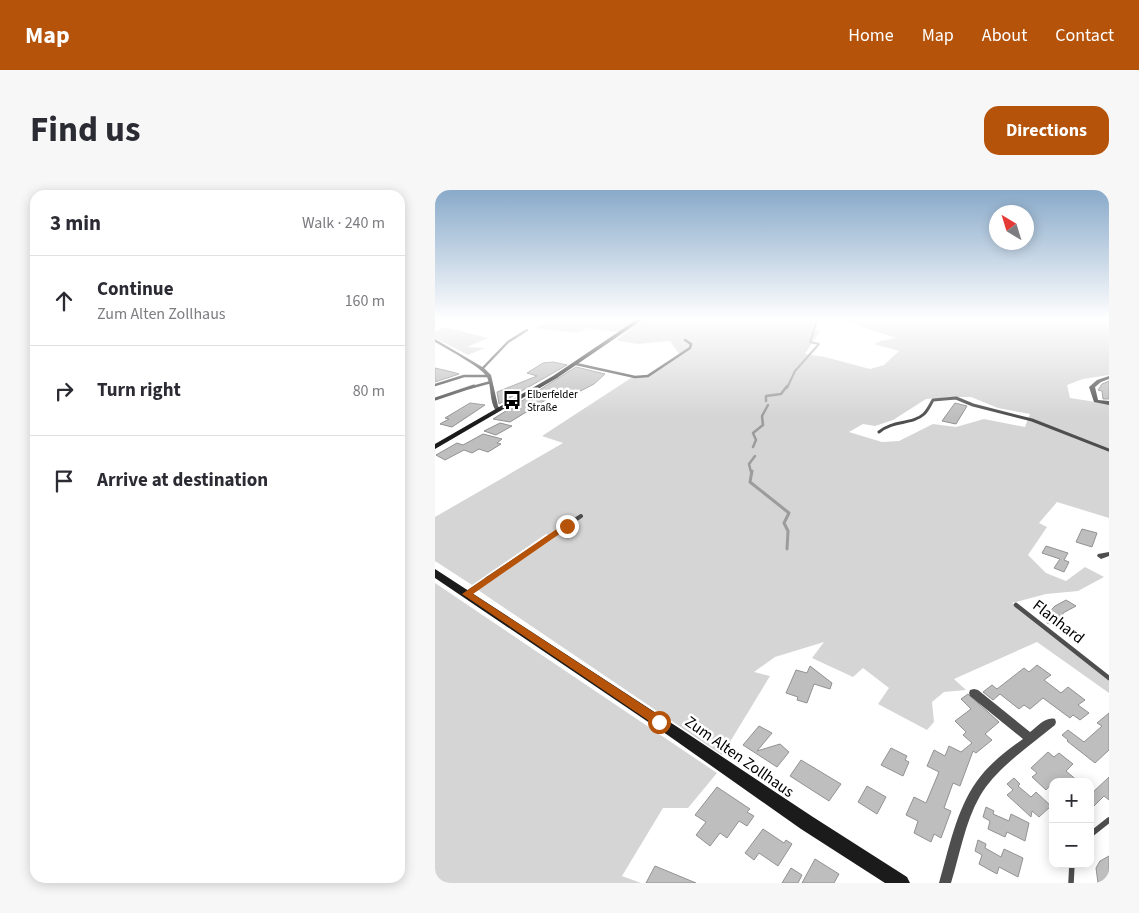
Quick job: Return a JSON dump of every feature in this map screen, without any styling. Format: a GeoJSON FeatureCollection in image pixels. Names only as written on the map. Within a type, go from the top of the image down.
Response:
{"type":"FeatureCollection","features":[{"type":"Feature","properties":{"kind":"main road"},"geometry":{"type":"LineString","coordinates":[[435,447],[593,352]]}},
{"type":"Feature","properties":{"kind":"main road","name":"Zum Alten Zollhaus"},"geometry":{"type":"LineString","coordinates":[[435,573],[807,823],[901,883]]}},
{"type":"Feature","properties":{"kind":"street"},"geometry":{"type":"LineString","coordinates":[[455,352],[482,369],[489,376],[495,406],[498,410]]}},
{"type":"Feature","properties":{"kind":"street"},"geometry":{"type":"LineString","coordinates":[[1109,377],[1099,381],[1092,387],[1096,401],[1109,403]]}},
{"type":"Feature","properties":{"kind":"street"},"geometry":{"type":"LineString","coordinates":[[974,693],[1031,739]]}},
{"type":"Feature","properties":{"kind":"street"},"geometry":{"type":"LineString","coordinates":[[945,883],[967,814],[977,792],[1003,763],[1051,722]]}},
{"type":"Feature","properties":{"kind":"lane"},"geometry":{"type":"LineString","coordinates":[[482,369],[498,352]]}},
{"type":"Feature","properties":{"kind":"lane"},"geometry":{"type":"LineString","coordinates":[[576,364],[642,377],[648,376],[683,352]]}},
{"type":"Feature","properties":{"kind":"lane"},"geometry":{"type":"LineString","coordinates":[[435,385],[463,376],[489,376]]}},
{"type":"Feature","properties":{"kind":"lane"},"geometry":{"type":"LineString","coordinates":[[435,399],[491,382]]}},
{"type":"Feature","properties":{"kind":"lane"},"geometry":{"type":"LineString","coordinates":[[879,432],[886,424],[913,419],[925,413],[933,400],[956,398],[973,405],[1032,420],[1109,450]]}},
{"type":"Feature","properties":{"kind":"lane"},"geometry":{"type":"LineString","coordinates":[[466,594],[581,516]]}},
{"type":"Feature","properties":{"kind":"lane","name":"Flanhard"},"geometry":{"type":"LineString","coordinates":[[1016,605],[1109,678]]}},
{"type":"Feature","properties":{"kind":"lane"},"geometry":{"type":"LineString","coordinates":[[1094,832],[1109,820]]}},
{"type":"Feature","properties":{"kind":"lane"},"geometry":{"type":"LineString","coordinates":[[1071,883],[1072,868]]}},
{"type":"Feature","properties":{"kind":"shaded area"},"geometry":{"type":"Polygon","coordinates":[[[678,352],[806,352],[805,354],[825,357],[870,369],[884,365],[898,352],[1109,352],[1109,375],[1083,379],[1067,385],[1070,398],[1109,404],[1109,518],[1057,502],[1039,523],[1047,527],[1028,555],[1046,573],[1066,581],[1085,567],[1104,577],[1078,591],[1046,594],[1012,603],[1109,679],[1109,693],[1037,642],[954,679],[966,690],[944,692],[932,702],[934,722],[927,730],[878,704],[889,688],[863,668],[853,677],[812,658],[824,642],[775,657],[754,672],[770,676],[722,755],[478,590],[554,538],[546,534],[472,585],[435,561],[435,517],[563,443],[542,436],[631,378],[646,375],[679,354],[678,352]],[[971,397],[926,399],[893,420],[875,426],[863,424],[849,432],[882,442],[899,441],[933,424],[956,427],[984,419],[1025,427],[1030,414],[998,408],[971,397]]]}},
{"type":"Feature","properties":{"kind":"shaded area"},"geometry":{"type":"Polygon","coordinates":[[[435,583],[717,773],[688,808],[663,808],[622,876],[641,883],[435,883],[435,583]]]}},
{"type":"Feature","properties":{"kind":"building"},"geometry":{"type":"Polygon","coordinates":[[[553,362],[567,365],[499,404],[497,392],[537,376],[527,373],[543,363],[553,362]]]}},
{"type":"Feature","properties":{"kind":"building"},"geometry":{"type":"Polygon","coordinates":[[[576,367],[605,374],[594,384],[569,397],[557,393],[510,422],[493,419],[576,367]]]}},
{"type":"Feature","properties":{"kind":"building"},"geometry":{"type":"Polygon","coordinates":[[[435,368],[452,372],[459,374],[435,382],[435,368]]]}},
{"type":"Feature","properties":{"kind":"building"},"geometry":{"type":"Polygon","coordinates":[[[1109,381],[1109,399],[1103,399],[1102,391],[1098,390],[1102,384],[1109,381]]]}},
{"type":"Feature","properties":{"kind":"building"},"geometry":{"type":"Polygon","coordinates":[[[470,403],[485,405],[452,427],[440,424],[449,419],[445,418],[470,403]]]}},
{"type":"Feature","properties":{"kind":"building"},"geometry":{"type":"Polygon","coordinates":[[[955,403],[967,406],[956,424],[942,421],[955,403]]]}},
{"type":"Feature","properties":{"kind":"building"},"geometry":{"type":"Polygon","coordinates":[[[500,423],[512,426],[496,435],[484,431],[500,423]]]}},
{"type":"Feature","properties":{"kind":"building"},"geometry":{"type":"Polygon","coordinates":[[[483,434],[502,439],[497,443],[501,444],[488,452],[479,449],[472,453],[464,450],[445,460],[436,455],[457,443],[463,445],[483,434]]]}},
{"type":"Feature","properties":{"kind":"building"},"geometry":{"type":"Polygon","coordinates":[[[1082,529],[1097,533],[1092,547],[1076,542],[1082,529]]]}},
{"type":"Feature","properties":{"kind":"building"},"geometry":{"type":"Polygon","coordinates":[[[1046,546],[1068,553],[1064,560],[1069,562],[1064,572],[1054,568],[1060,559],[1042,553],[1046,546]]]}},
{"type":"Feature","properties":{"kind":"building"},"geometry":{"type":"Polygon","coordinates":[[[1066,600],[1076,606],[1063,613],[1061,627],[1047,623],[1050,611],[1066,600]]]}},
{"type":"Feature","properties":{"kind":"building"},"geometry":{"type":"Polygon","coordinates":[[[1037,665],[1051,675],[1044,680],[1061,693],[1068,687],[1085,700],[1078,705],[1089,713],[1080,720],[1073,715],[1070,718],[1043,698],[1030,709],[1024,705],[1019,709],[1000,694],[993,700],[983,692],[992,685],[997,689],[1024,668],[1029,672],[1037,665]]]}},
{"type":"Feature","properties":{"kind":"building"},"geometry":{"type":"Polygon","coordinates":[[[810,666],[832,683],[830,689],[814,684],[807,703],[797,700],[798,697],[786,693],[796,670],[807,673],[810,666]]]}},
{"type":"Feature","properties":{"kind":"building"},"geometry":{"type":"Polygon","coordinates":[[[968,694],[999,722],[985,734],[992,740],[976,753],[973,751],[960,786],[953,783],[944,808],[951,811],[941,838],[934,834],[931,842],[914,833],[918,821],[906,815],[914,797],[926,803],[939,772],[927,766],[934,750],[945,756],[949,746],[961,752],[972,743],[963,735],[966,732],[955,721],[971,709],[961,699],[968,694]]]}},
{"type":"Feature","properties":{"kind":"building"},"geometry":{"type":"Polygon","coordinates":[[[1109,713],[1109,750],[1095,763],[1062,735],[1068,730],[1084,742],[1102,726],[1097,723],[1109,713]]]}},
{"type":"Feature","properties":{"kind":"building"},"geometry":{"type":"Polygon","coordinates":[[[759,726],[772,733],[757,751],[780,744],[789,752],[777,767],[743,745],[759,726]]]}},
{"type":"Feature","properties":{"kind":"building"},"geometry":{"type":"Polygon","coordinates":[[[891,748],[907,756],[905,760],[909,762],[903,776],[881,765],[891,748]]]}},
{"type":"Feature","properties":{"kind":"building"},"geometry":{"type":"Polygon","coordinates":[[[1048,752],[1054,757],[1059,753],[1073,764],[1066,771],[1074,778],[1049,778],[1049,787],[1046,790],[1032,777],[1037,773],[1031,768],[1048,752]]]}},
{"type":"Feature","properties":{"kind":"building"},"geometry":{"type":"Polygon","coordinates":[[[801,760],[841,784],[829,801],[790,776],[801,760]]]}},
{"type":"Feature","properties":{"kind":"building"},"geometry":{"type":"Polygon","coordinates":[[[1109,777],[1109,800],[1104,796],[1094,806],[1094,791],[1109,777]]]}},
{"type":"Feature","properties":{"kind":"building"},"geometry":{"type":"Polygon","coordinates":[[[1014,778],[1020,784],[1018,786],[1031,797],[1036,792],[1049,804],[1049,808],[1039,817],[1032,811],[1031,817],[1007,795],[1013,790],[1007,784],[1014,778]]]}},
{"type":"Feature","properties":{"kind":"building"},"geometry":{"type":"Polygon","coordinates":[[[867,786],[886,797],[877,814],[858,802],[867,786]]]}},
{"type":"Feature","properties":{"kind":"building"},"geometry":{"type":"Polygon","coordinates":[[[717,787],[750,809],[747,812],[754,816],[747,826],[739,821],[727,838],[720,833],[710,846],[696,835],[706,822],[695,815],[717,787]]]}},
{"type":"Feature","properties":{"kind":"building"},"geometry":{"type":"Polygon","coordinates":[[[986,807],[994,811],[993,814],[1009,821],[1011,814],[1029,823],[1025,841],[1007,832],[1005,837],[988,829],[990,821],[983,817],[986,807]]]}},
{"type":"Feature","properties":{"kind":"building"},"geometry":{"type":"Polygon","coordinates":[[[763,829],[784,843],[786,840],[792,844],[778,866],[759,853],[754,860],[745,853],[763,829]]]}},
{"type":"Feature","properties":{"kind":"building"},"geometry":{"type":"Polygon","coordinates":[[[978,840],[986,844],[985,848],[1001,857],[1004,849],[1023,858],[1018,877],[999,867],[997,874],[979,864],[982,855],[975,851],[978,840]]]}},
{"type":"Feature","properties":{"kind":"building"},"geometry":{"type":"Polygon","coordinates":[[[1109,856],[1109,883],[1098,883],[1096,868],[1100,861],[1109,856]]]}},
{"type":"Feature","properties":{"kind":"building"},"geometry":{"type":"Polygon","coordinates":[[[815,859],[839,874],[834,883],[802,883],[815,859]]]}},
{"type":"Feature","properties":{"kind":"building"},"geometry":{"type":"Polygon","coordinates":[[[655,866],[696,883],[646,883],[655,866]]]}},
{"type":"Feature","properties":{"kind":"building"},"geometry":{"type":"Polygon","coordinates":[[[791,868],[802,875],[798,883],[782,883],[791,868]]]}},
{"type":"Feature","properties":{"kind":"waterway"},"geometry":{"type":"LineString","coordinates":[[787,388],[795,371],[812,352]]}},
{"type":"Feature","properties":{"kind":"waterway"},"geometry":{"type":"LineString","coordinates":[[766,401],[766,396],[781,394],[787,386]]}},
{"type":"Feature","properties":{"kind":"waterway"},"geometry":{"type":"LineString","coordinates":[[753,447],[756,440],[753,433],[763,425],[762,416],[768,405]]}},
{"type":"Feature","properties":{"kind":"waterway"},"geometry":{"type":"LineString","coordinates":[[751,472],[749,464],[755,456]]}},
{"type":"Feature","properties":{"kind":"waterway"},"geometry":{"type":"LineString","coordinates":[[752,471],[750,482],[789,513],[784,523],[788,531],[787,549]]}},
{"type":"Feature","properties":{"kind":"place","name":"Elberfelder Straße"},"geometry":{"type":"Point","coordinates":[512,400]}},
{"type":"Feature","properties":{"kind":"route"},"geometry":{"type":"LineString","coordinates":[[567,526],[466,594],[659,722]]}}]}
